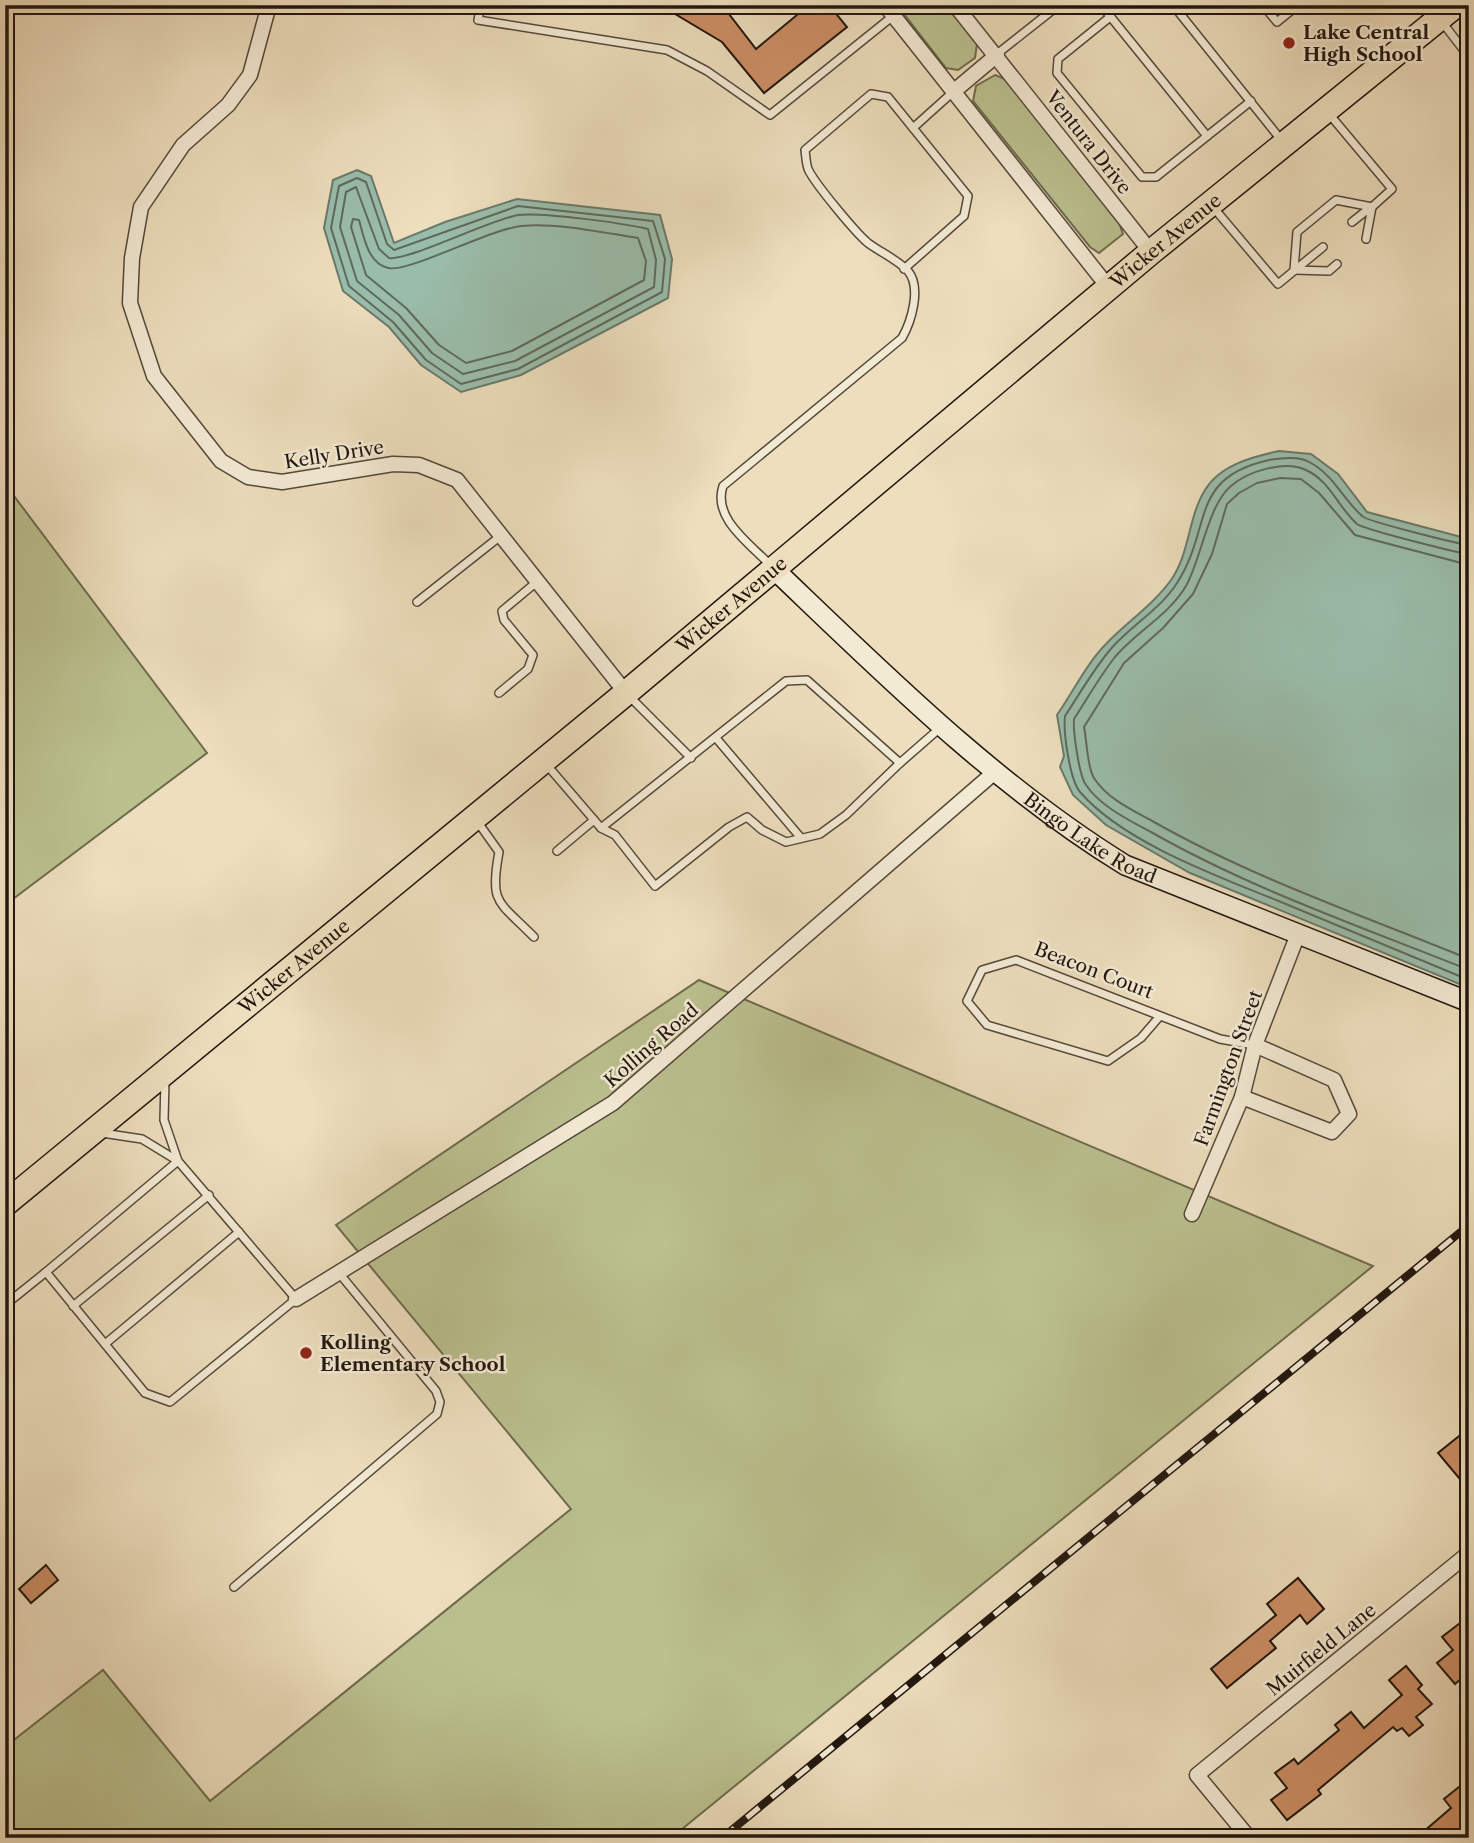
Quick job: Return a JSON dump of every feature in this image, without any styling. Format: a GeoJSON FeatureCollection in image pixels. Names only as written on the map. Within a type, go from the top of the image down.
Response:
{"type":"FeatureCollection","features":[{"type":"Feature","properties":{"kind":"highway","name":"Wicker Avenue"},"geometry":{"type":"LineString","coordinates":[[5,1204],[626,693],[1151,252],[1448,12]]}},
{"type":"Feature","properties":{"kind":"street","name":"Kelly Drive"},"geometry":{"type":"LineString","coordinates":[[269,5],[250,75],[228,105],[183,145],[141,207],[132,258],[130,303],[154,376],[221,461],[248,477],[282,482],[393,464],[419,465],[457,480],[503,534],[626,693]]}},
{"type":"Feature","properties":{"kind":"street","name":"Ventura Drive"},"geometry":{"type":"LineString","coordinates":[[955,5],[1151,252]]}},
{"type":"Feature","properties":{"kind":"street"},"geometry":{"type":"LineString","coordinates":[[889,11],[1109,288]]}},
{"type":"Feature","properties":{"kind":"street"},"geometry":{"type":"LineString","coordinates":[[953,92],[997,55]]}},
{"type":"Feature","properties":{"kind":"street","name":"Bingo Lake Road"},"geometry":{"type":"LineString","coordinates":[[775,569],[943,725],[996,771],[1086,841],[1125,865],[1469,1002]]}},
{"type":"Feature","properties":{"kind":"street","name":"Kolling Road"},"geometry":{"type":"LineString","coordinates":[[296,1299],[613,1103],[996,771]]}},
{"type":"Feature","properties":{"kind":"street","name":"Farmington Street"},"geometry":{"type":"LineString","coordinates":[[1192,1214],[1241,1097],[1255,1045],[1298,934]]}},
{"type":"Feature","properties":{"kind":"street","name":"Beacon Court"},"geometry":{"type":"LineString","coordinates":[[1241,1097],[1332,1132],[1349,1114],[1334,1080],[1255,1045]]}},
{"type":"Feature","properties":{"kind":"street","name":"Muirfield Lane"},"geometry":{"type":"LineString","coordinates":[[1250,1838],[1197,1775],[1469,1553]]}},
{"type":"Feature","properties":{"kind":"lane"},"geometry":{"type":"LineString","coordinates":[[481,5],[478,20],[667,50],[707,71],[770,115],[889,11]]}},
{"type":"Feature","properties":{"kind":"lane"},"geometry":{"type":"LineString","coordinates":[[997,55],[1059,5]]}},
{"type":"Feature","properties":{"kind":"lane"},"geometry":{"type":"LineString","coordinates":[[1101,5],[1207,136]]}},
{"type":"Feature","properties":{"kind":"lane"},"geometry":{"type":"LineString","coordinates":[[1172,5],[1284,144]]}},
{"type":"Feature","properties":{"kind":"lane"},"geometry":{"type":"LineString","coordinates":[[1263,5],[1277,22],[1298,5]]}},
{"type":"Feature","properties":{"kind":"lane"},"geometry":{"type":"LineString","coordinates":[[1448,12],[1469,57]]}},
{"type":"Feature","properties":{"kind":"lane"},"geometry":{"type":"LineString","coordinates":[[1110,17],[1058,59],[1057,74],[1142,177],[1156,177],[1251,101]]}},
{"type":"Feature","properties":{"kind":"lane"},"geometry":{"type":"LineString","coordinates":[[913,128],[953,92]]}},
{"type":"Feature","properties":{"kind":"lane"},"geometry":{"type":"LineString","coordinates":[[775,569],[723,515],[719,497],[723,486],[902,338],[910,325],[915,287],[904,269],[865,241],[808,170],[805,150],[871,94],[888,97],[968,196],[964,216],[904,269]]}},
{"type":"Feature","properties":{"kind":"lane"},"geometry":{"type":"LineString","coordinates":[[1327,111],[1392,189],[1352,222]]}},
{"type":"Feature","properties":{"kind":"lane"},"geometry":{"type":"LineString","coordinates":[[1294,270],[1297,232],[1326,208],[1336,201],[1371,207]]}},
{"type":"Feature","properties":{"kind":"lane"},"geometry":{"type":"LineString","coordinates":[[1210,204],[1278,284],[1323,247]]}},
{"type":"Feature","properties":{"kind":"lane"},"geometry":{"type":"LineString","coordinates":[[1366,239],[1371,207]]}},
{"type":"Feature","properties":{"kind":"lane"},"geometry":{"type":"LineString","coordinates":[[1294,270],[1329,271],[1337,264]]}},
{"type":"Feature","properties":{"kind":"lane"},"geometry":{"type":"LineString","coordinates":[[417,602],[503,534]]}},
{"type":"Feature","properties":{"kind":"lane"},"geometry":{"type":"LineString","coordinates":[[499,693],[528,669],[533,655],[504,620],[502,611],[539,580]]}},
{"type":"Feature","properties":{"kind":"lane"},"geometry":{"type":"LineString","coordinates":[[601,828],[786,681],[807,680],[900,764]]}},
{"type":"Feature","properties":{"kind":"lane"},"geometry":{"type":"LineString","coordinates":[[626,693],[691,758]]}},
{"type":"Feature","properties":{"kind":"lane"},"geometry":{"type":"LineString","coordinates":[[543,761],[601,828],[615,835],[655,886],[729,827],[747,817],[762,830],[786,842],[820,834],[846,815],[943,725]]}},
{"type":"Feature","properties":{"kind":"lane"},"geometry":{"type":"LineString","coordinates":[[716,738],[800,838]]}},
{"type":"Feature","properties":{"kind":"lane"},"geometry":{"type":"LineString","coordinates":[[475,817],[499,852],[493,881],[495,897],[534,937]]}},
{"type":"Feature","properties":{"kind":"lane"},"geometry":{"type":"LineString","coordinates":[[557,851],[594,820]]}},
{"type":"Feature","properties":{"kind":"lane","name":"Beacon Court"},"geometry":{"type":"LineString","coordinates":[[1160,1016],[1141,1038],[1108,1061],[987,1025],[967,1001],[982,970],[1016,960],[1220,1039],[1255,1045]]}},
{"type":"Feature","properties":{"kind":"lane"},"geometry":{"type":"LineString","coordinates":[[165,1073],[164,1120],[178,1161]]}},
{"type":"Feature","properties":{"kind":"lane"},"geometry":{"type":"LineString","coordinates":[[46,1272],[145,1393],[170,1402],[296,1299],[178,1161],[142,1139],[94,1131]]}},
{"type":"Feature","properties":{"kind":"lane"},"geometry":{"type":"LineString","coordinates":[[5,1305],[178,1161]]}},
{"type":"Feature","properties":{"kind":"lane"},"geometry":{"type":"LineString","coordinates":[[73,1306],[209,1195]]}},
{"type":"Feature","properties":{"kind":"lane"},"geometry":{"type":"LineString","coordinates":[[104,1344],[239,1232]]}},
{"type":"Feature","properties":{"kind":"lane"},"geometry":{"type":"LineString","coordinates":[[234,1587],[437,1414],[440,1402],[436,1391],[339,1273]]}},
{"type":"Feature","properties":{"kind":"shaded area"},"geometry":{"type":"Polygon","coordinates":[[[897,5],[946,5],[977,44],[975,58],[958,70],[946,68],[897,5]]]}},
{"type":"Feature","properties":{"kind":"shaded area"},"geometry":{"type":"Polygon","coordinates":[[[995,75],[1005,79],[1119,223],[1123,234],[1099,253],[1090,247],[973,101],[976,86],[995,75]]]}},
{"type":"Feature","properties":{"kind":"shaded area"},"geometry":{"type":"Polygon","coordinates":[[[5,484],[207,753],[5,905],[5,484]]]}},
{"type":"Feature","properties":{"kind":"shaded area"},"geometry":{"type":"Polygon","coordinates":[[[699,980],[1373,1266],[671,1838],[5,1838],[5,1747],[103,1670],[210,1801],[571,1509],[336,1225],[699,980]]]}},
{"type":"Feature","properties":{"kind":"water"},"geometry":{"type":"Polygon","coordinates":[[[357,170],[371,176],[394,243],[445,222],[517,199],[660,215],[672,259],[668,298],[521,375],[461,392],[421,365],[389,327],[343,291],[324,228],[333,180],[357,170]]]}},
{"type":"Feature","properties":{"kind":"water"},"geometry":{"type":"Polygon","coordinates":[[[1279,451],[1311,454],[1338,474],[1367,512],[1469,539],[1469,988],[1190,873],[1106,825],[1073,795],[1060,767],[1064,756],[1057,715],[1099,652],[1171,580],[1182,558],[1199,501],[1211,481],[1228,468],[1248,459],[1279,451]]]}},
{"type":"Feature","properties":{"kind":"building"},"geometry":{"type":"Polygon","coordinates":[[[660,5],[735,5],[729,14],[756,49],[809,5],[829,5],[847,27],[764,93],[722,42],[660,5]]]}},
{"type":"Feature","properties":{"kind":"building"},"geometry":{"type":"Polygon","coordinates":[[[1469,1428],[1469,1490],[1438,1453],[1469,1428]]]}},
{"type":"Feature","properties":{"kind":"building"},"geometry":{"type":"Polygon","coordinates":[[[46,1565],[58,1580],[31,1603],[19,1589],[46,1565]]]}},
{"type":"Feature","properties":{"kind":"building"},"geometry":{"type":"Polygon","coordinates":[[[1298,1578],[1324,1609],[1307,1624],[1300,1615],[1270,1641],[1276,1648],[1227,1688],[1211,1669],[1276,1615],[1267,1604],[1298,1578]]]}},
{"type":"Feature","properties":{"kind":"building"},"geometry":{"type":"Polygon","coordinates":[[[1460,1623],[1469,1632],[1469,1672],[1455,1684],[1437,1663],[1453,1650],[1442,1637],[1460,1623]]]}},
{"type":"Feature","properties":{"kind":"building"},"geometry":{"type":"Polygon","coordinates":[[[1406,1666],[1422,1685],[1418,1689],[1432,1704],[1416,1717],[1423,1725],[1409,1736],[1402,1728],[1397,1731],[1393,1727],[1318,1790],[1321,1794],[1287,1820],[1271,1800],[1287,1788],[1275,1773],[1294,1759],[1298,1764],[1339,1730],[1335,1725],[1351,1712],[1364,1728],[1402,1695],[1389,1680],[1406,1666]]]}},
{"type":"Feature","properties":{"kind":"building"},"geometry":{"type":"Polygon","coordinates":[[[1469,1779],[1469,1824],[1451,1838],[1416,1838],[1451,1808],[1444,1799],[1469,1779]]]}},
{"type":"Feature","properties":{"kind":"railway"},"geometry":{"type":"LineString","coordinates":[[722,1838],[1469,1225]]}},
{"type":"Feature","properties":{"kind":"place","name":"Lake Central High School"},"geometry":{"type":"Point","coordinates":[1289,43]}},
{"type":"Feature","properties":{"kind":"place","name":"Kolling Elementary School"},"geometry":{"type":"Point","coordinates":[306,1353]}}]}
